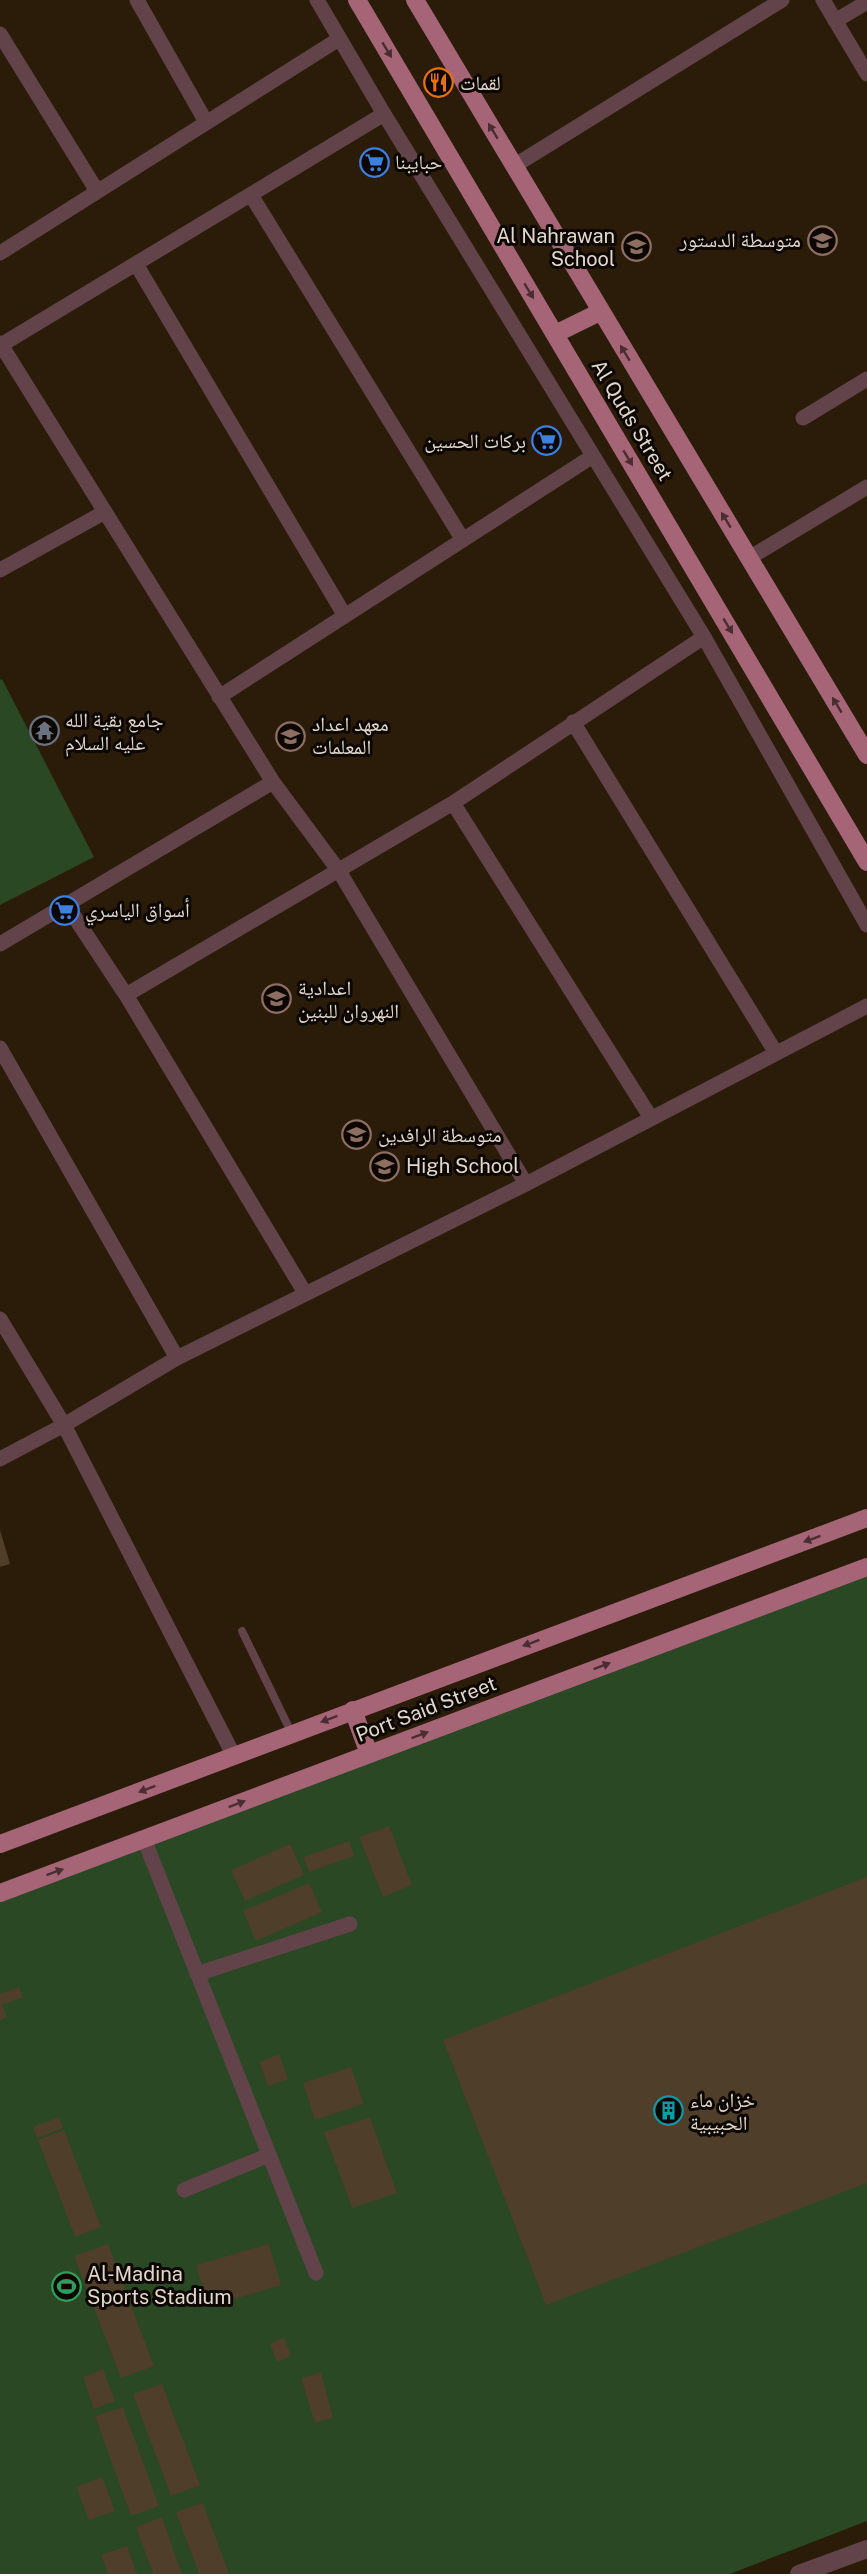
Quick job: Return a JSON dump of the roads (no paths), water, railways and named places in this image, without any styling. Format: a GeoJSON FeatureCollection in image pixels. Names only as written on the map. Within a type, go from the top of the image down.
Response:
{"type":"FeatureCollection","features":[{"type":"Feature","properties":{"kind":"main road","name":"Al Quds Street"},"geometry":{"type":"LineString","coordinates":[[357,0],[867,862]]}},
{"type":"Feature","properties":{"kind":"main road","name":"Al Quds Street"},"geometry":{"type":"LineString","coordinates":[[414,0],[867,755]]}},
{"type":"Feature","properties":{"kind":"main road"},"geometry":{"type":"LineString","coordinates":[[555,334],[600,312]]}},
{"type":"Feature","properties":{"kind":"main road","name":"Port Said Street"},"geometry":{"type":"LineString","coordinates":[[0,1844],[867,1518]]}},
{"type":"Feature","properties":{"kind":"main road","name":"Port Said Street"},"geometry":{"type":"LineString","coordinates":[[0,1893],[867,1567]]}},
{"type":"Feature","properties":{"kind":"main road"},"geometry":{"type":"LineString","coordinates":[[353,1710],[369,1754]]}},
{"type":"Feature","properties":{"kind":"street"},"geometry":{"type":"LineString","coordinates":[[137,0],[206,122]]}},
{"type":"Feature","properties":{"kind":"street"},"geometry":{"type":"LineString","coordinates":[[317,0],[384,114],[704,637],[867,925]]}},
{"type":"Feature","properties":{"kind":"street"},"geometry":{"type":"LineString","coordinates":[[514,166],[783,0]]}},
{"type":"Feature","properties":{"kind":"street"},"geometry":{"type":"LineString","coordinates":[[823,0],[867,74]]}},
{"type":"Feature","properties":{"kind":"street"},"geometry":{"type":"LineString","coordinates":[[835,21],[867,2]]}},
{"type":"Feature","properties":{"kind":"street"},"geometry":{"type":"LineString","coordinates":[[0,34],[97,191]]}},
{"type":"Feature","properties":{"kind":"street"},"geometry":{"type":"LineString","coordinates":[[0,253],[339,39]]}},
{"type":"Feature","properties":{"kind":"street"},"geometry":{"type":"LineString","coordinates":[[384,114],[1,344],[273,782],[339,870],[526,1184]]}},
{"type":"Feature","properties":{"kind":"street"},"geometry":{"type":"LineString","coordinates":[[251,195],[463,540]]}},
{"type":"Feature","properties":{"kind":"street"},"geometry":{"type":"LineString","coordinates":[[136,264],[345,616]]}},
{"type":"Feature","properties":{"kind":"street"},"geometry":{"type":"LineString","coordinates":[[802,418],[867,379]]}},
{"type":"Feature","properties":{"kind":"street"},"geometry":{"type":"LineString","coordinates":[[219,697],[593,456]]}},
{"type":"Feature","properties":{"kind":"street"},"geometry":{"type":"LineString","coordinates":[[749,558],[867,487]]}},
{"type":"Feature","properties":{"kind":"street"},"geometry":{"type":"LineString","coordinates":[[0,570],[105,512]]}},
{"type":"Feature","properties":{"kind":"street"},"geometry":{"type":"LineString","coordinates":[[126,995],[453,803],[704,637]]}},
{"type":"Feature","properties":{"kind":"street"},"geometry":{"type":"LineString","coordinates":[[573,722],[776,1053]]}},
{"type":"Feature","properties":{"kind":"street"},"geometry":{"type":"LineString","coordinates":[[0,944],[273,782]]}},
{"type":"Feature","properties":{"kind":"street"},"geometry":{"type":"LineString","coordinates":[[453,803],[651,1118]]}},
{"type":"Feature","properties":{"kind":"street"},"geometry":{"type":"LineString","coordinates":[[66,904],[126,995],[305,1293]]}},
{"type":"Feature","properties":{"kind":"street"},"geometry":{"type":"LineString","coordinates":[[0,1459],[64,1425],[177,1358],[526,1184],[867,1006]]}},
{"type":"Feature","properties":{"kind":"street"},"geometry":{"type":"LineString","coordinates":[[0,1048],[177,1358]]}},
{"type":"Feature","properties":{"kind":"street"},"geometry":{"type":"LineString","coordinates":[[0,1319],[64,1425],[234,1756]]}},
{"type":"Feature","properties":{"kind":"street"},"geometry":{"type":"LineString","coordinates":[[144,1839],[316,2273]]}},
{"type":"Feature","properties":{"kind":"street"},"geometry":{"type":"LineString","coordinates":[[197,1974],[350,1924]]}},
{"type":"Feature","properties":{"kind":"street"},"geometry":{"type":"LineString","coordinates":[[184,2190],[269,2155]]}},
{"type":"Feature","properties":{"kind":"street"},"geometry":{"type":"LineString","coordinates":[[799,2574],[867,2549]]}},
{"type":"Feature","properties":{"kind":"lane"},"geometry":{"type":"LineString","coordinates":[[242,1631],[292,1734]]}},
{"type":"Feature","properties":{"kind":"place","name":"لقمات"},"geometry":{"type":"Point","coordinates":[439,83]}},
{"type":"Feature","properties":{"kind":"place","name":"حبايبنا"},"geometry":{"type":"Point","coordinates":[374,162]}},
{"type":"Feature","properties":{"kind":"place","name":"متوسطة الدستور"},"geometry":{"type":"Point","coordinates":[822,240]}},
{"type":"Feature","properties":{"kind":"place","name":"Al Nahrawan School"},"geometry":{"type":"Point","coordinates":[636,247]}},
{"type":"Feature","properties":{"kind":"place","name":"بركات الحسين"},"geometry":{"type":"Point","coordinates":[547,441]}},
{"type":"Feature","properties":{"kind":"place","name":"جامع بقية الله عليه السلام"},"geometry":{"type":"Point","coordinates":[44,731]}},
{"type":"Feature","properties":{"kind":"place","name":"معهد اعداد المعلمات"},"geometry":{"type":"Point","coordinates":[291,736]}},
{"type":"Feature","properties":{"kind":"place","name":"أسواق الياسري"},"geometry":{"type":"Point","coordinates":[64,910]}},
{"type":"Feature","properties":{"kind":"place","name":"اعدادية النهروان للبنين"},"geometry":{"type":"Point","coordinates":[277,999]}},
{"type":"Feature","properties":{"kind":"place","name":"متوسطة الرافدين"},"geometry":{"type":"Point","coordinates":[357,1135]}},
{"type":"Feature","properties":{"kind":"place","name":"High School"},"geometry":{"type":"Point","coordinates":[385,1166]}},
{"type":"Feature","properties":{"kind":"place","name":"خزان ماء الحبيبية"},"geometry":{"type":"Point","coordinates":[669,2111]}},
{"type":"Feature","properties":{"kind":"place","name":"Al-Madina Sports Stadium"},"geometry":{"type":"Point","coordinates":[66,2286]}}]}
